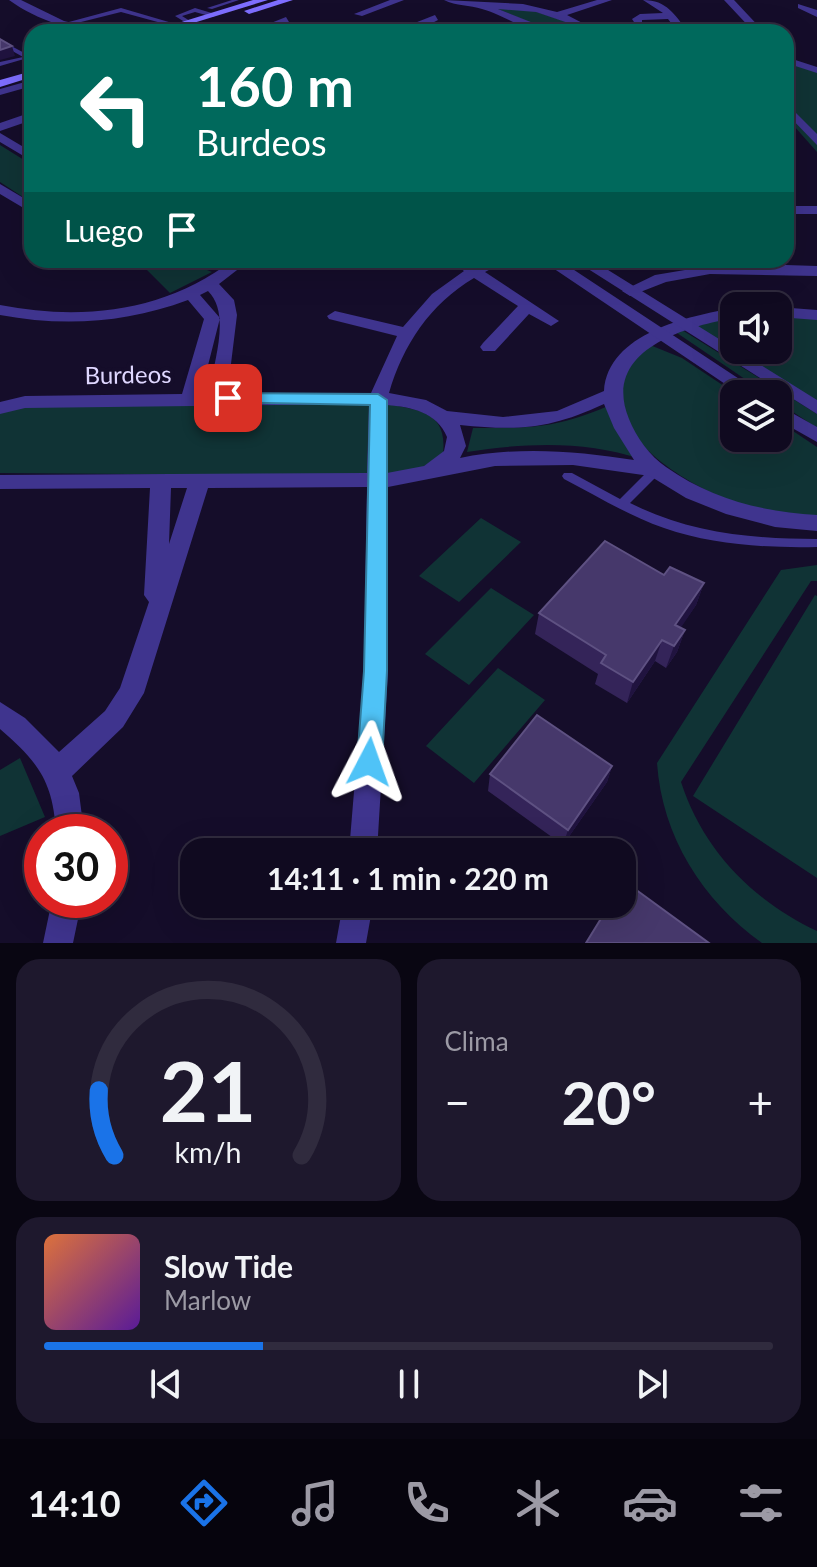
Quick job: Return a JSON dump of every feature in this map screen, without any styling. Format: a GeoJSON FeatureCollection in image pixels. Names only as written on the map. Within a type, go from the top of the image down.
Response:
{"type":"FeatureCollection","features":[{"type":"Feature","properties":{"kind":"main road"},"geometry":{"type":"LineString","coordinates":[[187,24],[288,0]]}},
{"type":"Feature","properties":{"kind":"main road"},"geometry":{"type":"LineString","coordinates":[[180,24],[212,11],[256,1]]}},
{"type":"Feature","properties":{"kind":"main road"},"geometry":{"type":"LineString","coordinates":[[0,75],[24,63]]}},
{"type":"Feature","properties":{"kind":"main road"},"geometry":{"type":"LineString","coordinates":[[1,89],[24,78]]}},
{"type":"Feature","properties":{"kind":"street"},"geometry":{"type":"LineString","coordinates":[[4,0],[58,24]]}},
{"type":"Feature","properties":{"kind":"street"},"geometry":{"type":"LineString","coordinates":[[14,0],[58,24]]}},
{"type":"Feature","properties":{"kind":"street"},"geometry":{"type":"LineString","coordinates":[[359,14],[399,0]]}},
{"type":"Feature","properties":{"kind":"street"},"geometry":{"type":"LineString","coordinates":[[449,0],[489,7],[504,5],[558,15],[579,24]]}},
{"type":"Feature","properties":{"kind":"street"},"geometry":{"type":"LineString","coordinates":[[558,15],[607,0]]}},
{"type":"Feature","properties":{"kind":"street"},"geometry":{"type":"LineString","coordinates":[[648,0],[661,5],[678,24]]}},
{"type":"Feature","properties":{"kind":"street"},"geometry":{"type":"LineString","coordinates":[[730,0],[752,24]]}},
{"type":"Feature","properties":{"kind":"street"},"geometry":{"type":"LineString","coordinates":[[801,6],[817,14]]}},
{"type":"Feature","properties":{"kind":"street"},"geometry":{"type":"LineString","coordinates":[[489,7],[499,15],[522,24]]}},
{"type":"Feature","properties":{"kind":"street"},"geometry":{"type":"LineString","coordinates":[[639,23],[637,19],[640,17],[672,16]]}},
{"type":"Feature","properties":{"kind":"street"},"geometry":{"type":"LineString","coordinates":[[418,24],[435,18]]}},
{"type":"Feature","properties":{"kind":"street"},"geometry":{"type":"LineString","coordinates":[[275,24],[286,20]]}},
{"type":"Feature","properties":{"kind":"street"},"geometry":{"type":"LineString","coordinates":[[794,63],[817,70]]}},
{"type":"Feature","properties":{"kind":"street"},"geometry":{"type":"LineString","coordinates":[[1,89],[24,85]]}},
{"type":"Feature","properties":{"kind":"street"},"geometry":{"type":"LineString","coordinates":[[1,89],[24,102]]}},
{"type":"Feature","properties":{"kind":"street"},"geometry":{"type":"LineString","coordinates":[[794,115],[817,141]]}},
{"type":"Feature","properties":{"kind":"street"},"geometry":{"type":"LineString","coordinates":[[0,127],[24,119]]}},
{"type":"Feature","properties":{"kind":"street"},"geometry":{"type":"LineString","coordinates":[[0,137],[24,152]]}},
{"type":"Feature","properties":{"kind":"street"},"geometry":{"type":"LineString","coordinates":[[4,194],[24,205]]}},
{"type":"Feature","properties":{"kind":"street"},"geometry":{"type":"LineString","coordinates":[[794,210],[817,210]]}},
{"type":"Feature","properties":{"kind":"street"},"geometry":{"type":"LineString","coordinates":[[0,310],[44,319],[118,315],[201,290],[231,268]]}},
{"type":"Feature","properties":{"kind":"street"},"geometry":{"type":"LineString","coordinates":[[364,838],[376,671],[378,400],[386,369],[406,333],[431,303],[480,268]]}},
{"type":"Feature","properties":{"kind":"street"},"geometry":{"type":"LineString","coordinates":[[491,268],[527,306],[551,321]]}},
{"type":"Feature","properties":{"kind":"street"},"geometry":{"type":"LineString","coordinates":[[561,268],[732,380]]}},
{"type":"Feature","properties":{"kind":"street"},"geometry":{"type":"LineString","coordinates":[[594,268],[817,408]]}},
{"type":"Feature","properties":{"kind":"street"},"geometry":{"type":"LineString","coordinates":[[630,291],[655,279],[698,271],[750,268],[817,271]]}},
{"type":"Feature","properties":{"kind":"street"},"geometry":{"type":"LineString","coordinates":[[201,290],[226,300],[229,315],[219,390],[228,398]]}},
{"type":"Feature","properties":{"kind":"street"},"geometry":{"type":"LineString","coordinates":[[190,399],[212,318],[201,290]]}},
{"type":"Feature","properties":{"kind":"street"},"geometry":{"type":"LineString","coordinates":[[489,347],[527,306]]}},
{"type":"Feature","properties":{"kind":"street"},"geometry":{"type":"LineString","coordinates":[[792,313],[817,316]]}},
{"type":"Feature","properties":{"kind":"street"},"geometry":{"type":"LineString","coordinates":[[335,316],[406,333]]}},
{"type":"Feature","properties":{"kind":"street"},"geometry":{"type":"LineString","coordinates":[[720,317],[644,341],[631,352],[621,364],[612,394],[617,420],[634,447],[656,470],[700,496],[745,513],[794,523],[817,523]]}},
{"type":"Feature","properties":{"kind":"street","name":"Burdeos"},"geometry":{"type":"LineString","coordinates":[[0,408],[25,402],[228,398],[378,400],[421,405],[446,417],[503,423],[560,417],[612,394]]}},
{"type":"Feature","properties":{"kind":"street"},"geometry":{"type":"LineString","coordinates":[[424,474],[442,465],[455,449],[456,432],[446,417]]}},
{"type":"Feature","properties":{"kind":"street"},"geometry":{"type":"LineString","coordinates":[[792,420],[817,436]]}},
{"type":"Feature","properties":{"kind":"street"},"geometry":{"type":"LineString","coordinates":[[0,482],[377,481],[501,457],[568,456],[656,470]]}},
{"type":"Feature","properties":{"kind":"street"},"geometry":{"type":"LineString","coordinates":[[153,619],[161,481]]}},
{"type":"Feature","properties":{"kind":"street"},"geometry":{"type":"LineString","coordinates":[[58,771],[124,707],[136,682],[153,619],[200,481]]}},
{"type":"Feature","properties":{"kind":"street"},"geometry":{"type":"LineString","coordinates":[[0,713],[33,741],[58,771],[69,814]]}},
{"type":"Feature","properties":{"kind":"street"},"geometry":{"type":"LineString","coordinates":[[58,943],[66,918]]}},
{"type":"Feature","properties":{"kind":"street"},"geometry":{"type":"LineString","coordinates":[[351,943],[355,918]]}},
{"type":"Feature","properties":{"kind":"lane"},"geometry":{"type":"LineString","coordinates":[[212,11],[236,0],[256,1]]}},
{"type":"Feature","properties":{"kind":"lane"},"geometry":{"type":"LineString","coordinates":[[64,24],[121,10],[159,24]]}},
{"type":"Feature","properties":{"kind":"lane"},"geometry":{"type":"LineString","coordinates":[[0,42],[24,58]]}},
{"type":"Feature","properties":{"kind":"lane"},"geometry":{"type":"LineString","coordinates":[[0,64],[24,62]]}},
{"type":"Feature","properties":{"kind":"lane"},"geometry":{"type":"LineString","coordinates":[[622,504],[656,470]]}},
{"type":"Feature","properties":{"kind":"lane"},"geometry":{"type":"LineString","coordinates":[[568,476],[671,525],[706,534],[786,544],[817,543]]}},
{"type":"Feature","properties":{"kind":"green space"},"geometry":{"type":"Polygon","coordinates":[[[493,7],[534,11],[573,24],[534,24],[493,7]]]}},
{"type":"Feature","properties":{"kind":"green space"},"geometry":{"type":"Polygon","coordinates":[[[794,64],[817,72],[817,152],[794,126],[794,64]]]}},
{"type":"Feature","properties":{"kind":"green space"},"geometry":{"type":"Polygon","coordinates":[[[0,145],[24,160],[24,198],[0,182],[0,145]]]}},
{"type":"Feature","properties":{"kind":"green space"},"geometry":{"type":"Polygon","coordinates":[[[145,268],[202,268],[212,272],[170,293],[145,268]]]}},
{"type":"Feature","properties":{"kind":"green space"},"geometry":{"type":"Polygon","coordinates":[[[792,313],[817,315],[817,406],[792,390],[792,380],[776,380],[752,364],[792,364],[792,313]]]}},
{"type":"Feature","properties":{"kind":"green space"},"geometry":{"type":"Polygon","coordinates":[[[720,314],[720,344],[686,322],[720,314]]]}},
{"type":"Feature","properties":{"kind":"green space"},"geometry":{"type":"Polygon","coordinates":[[[682,330],[720,354],[720,362],[677,333],[682,330]]]}},
{"type":"Feature","properties":{"kind":"green space"},"geometry":{"type":"Polygon","coordinates":[[[650,345],[682,358],[720,383],[720,452],[792,452],[792,430],[817,447],[817,516],[744,506],[700,487],[653,455],[635,435],[623,414],[620,391],[628,367],[650,345]]]}},
{"type":"Feature","properties":{"kind":"green space"},"geometry":{"type":"Polygon","coordinates":[[[723,364],[737,364],[762,380],[746,380],[723,364]]]}},
{"type":"Feature","properties":{"kind":"green space"},"geometry":{"type":"Polygon","coordinates":[[[792,398],[817,414],[817,428],[792,411],[792,398]]]}},
{"type":"Feature","properties":{"kind":"green space"},"geometry":{"type":"Polygon","coordinates":[[[381,403],[417,410],[435,420],[443,439],[443,454],[421,468],[376,476],[0,473],[0,412],[25,405],[381,403]]]}},
{"type":"Feature","properties":{"kind":"green space"},"geometry":{"type":"Polygon","coordinates":[[[608,406],[640,459],[598,449],[554,445],[467,452],[473,428],[542,426],[608,406]]]}},
{"type":"Feature","properties":{"kind":"green space"},"geometry":{"type":"Polygon","coordinates":[[[481,518],[521,542],[459,602],[419,576],[481,518]]]}},
{"type":"Feature","properties":{"kind":"green space"},"geometry":{"type":"Polygon","coordinates":[[[817,565],[817,581],[811,581],[681,782],[703,830],[733,871],[772,905],[817,931],[817,943],[762,943],[721,907],[689,864],[667,816],[657,763],[781,570],[817,565]]]}},
{"type":"Feature","properties":{"kind":"green space"},"geometry":{"type":"Polygon","coordinates":[[[491,588],[534,615],[469,685],[425,654],[491,588]]]}},
{"type":"Feature","properties":{"kind":"green space"},"geometry":{"type":"Polygon","coordinates":[[[817,596],[817,878],[693,796],[817,596]]]}},
{"type":"Feature","properties":{"kind":"green space"},"geometry":{"type":"Polygon","coordinates":[[[498,668],[545,700],[474,783],[426,746],[498,668]]]}},
{"type":"Feature","properties":{"kind":"green space"},"geometry":{"type":"Polygon","coordinates":[[[20,758],[44,814],[24,814],[24,826],[0,836],[0,770],[20,758]]]}},
{"type":"Feature","properties":{"kind":"building"},"geometry":{"type":"Polygon","coordinates":[[[0,39],[12,46],[0,50],[0,39]]]}},
{"type":"Feature","properties":{"kind":"building"},"geometry":{"type":"Polygon","coordinates":[[[605,541],[664,575],[670,567],[704,583],[675,625],[685,630],[674,646],[662,640],[633,682],[601,663],[606,655],[539,613],[605,541]]]}},
{"type":"Feature","properties":{"kind":"building"},"geometry":{"type":"Polygon","coordinates":[[[537,715],[612,766],[568,830],[490,774],[537,715]]]}},
{"type":"Feature","properties":{"kind":"building"},"geometry":{"type":"Polygon","coordinates":[[[636,890],[709,943],[586,943],[601,918],[636,918],[636,890]]]}},
{"type":"Feature","properties":{"kind":"route"},"geometry":{"type":"LineString","coordinates":[[228,398],[378,400],[376,671],[369,762]]}}]}
